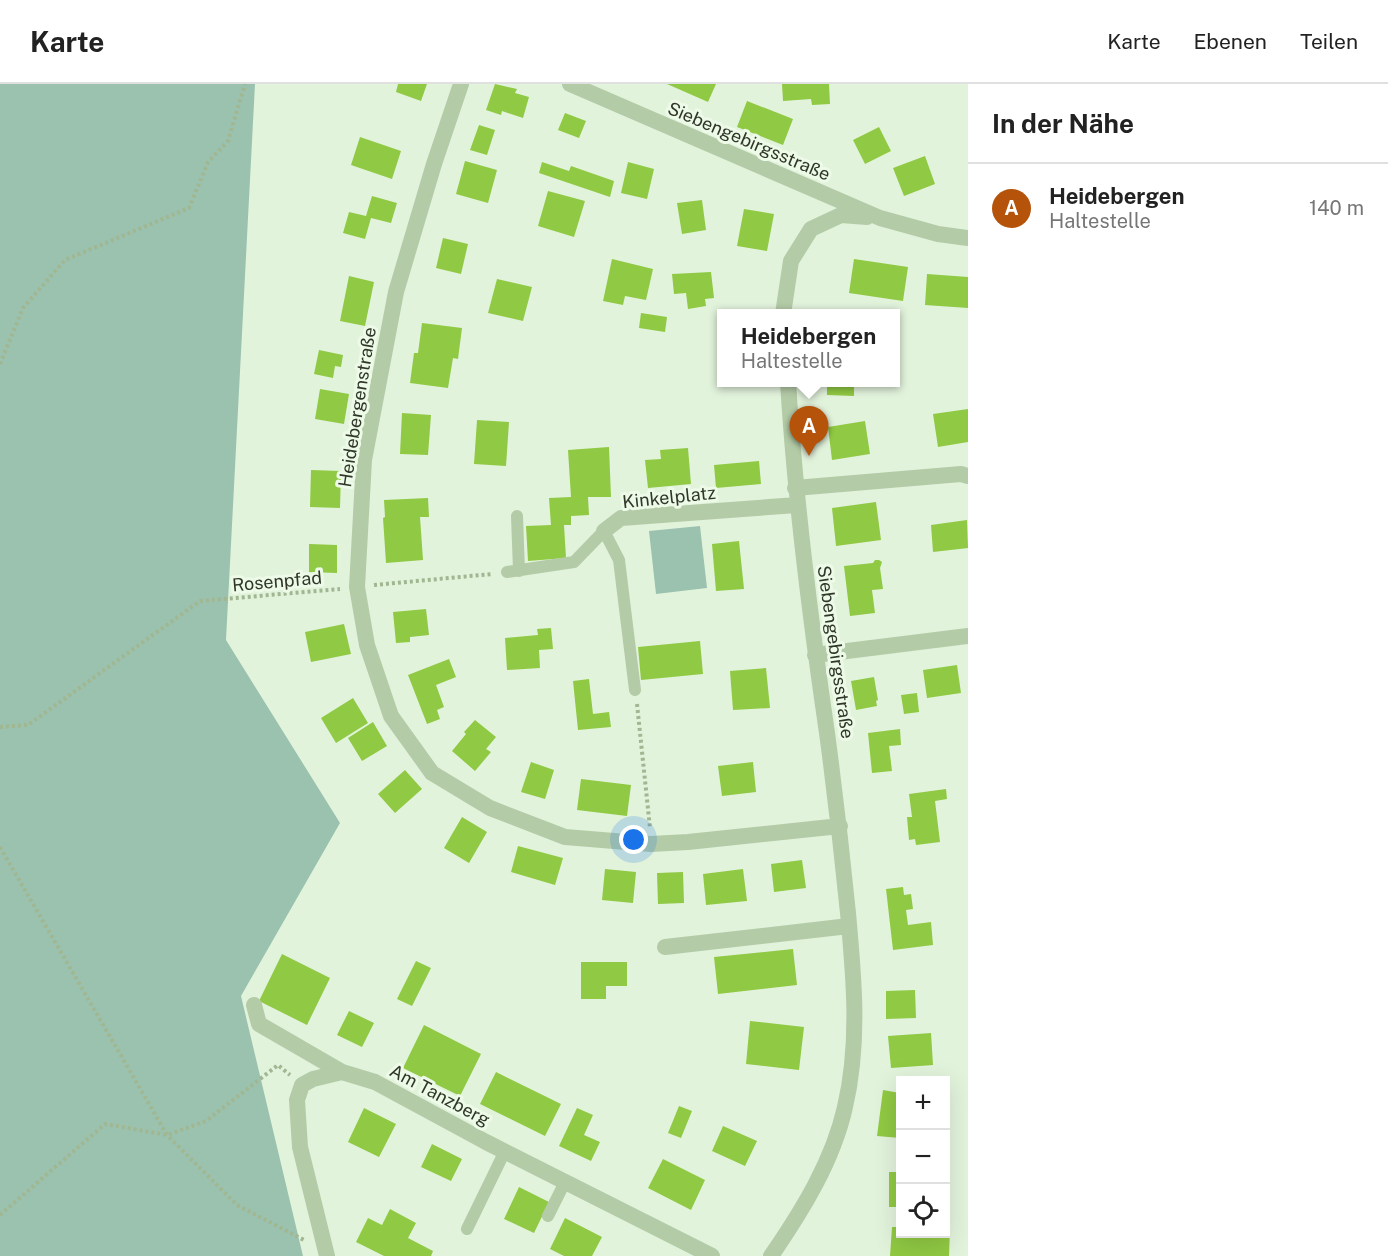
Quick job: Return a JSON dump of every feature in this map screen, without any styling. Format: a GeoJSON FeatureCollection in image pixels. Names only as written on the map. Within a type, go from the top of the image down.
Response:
{"type":"FeatureCollection","features":[{"type":"Feature","properties":{"kind":"street","name":"Heidebergenstraße"},"geometry":{"type":"LineString","coordinates":[[461,84],[434,164],[396,292],[364,460],[357,587],[367,645],[391,716],[432,773],[490,808],[565,837],[651,844],[840,825]]}},
{"type":"Feature","properties":{"kind":"street","name":"Siebengebirgsstraße"},"geometry":{"type":"LineString","coordinates":[[570,84],[880,218],[938,234],[968,238]]}},
{"type":"Feature","properties":{"kind":"street","name":"Siebengebirgsstraße"},"geometry":{"type":"LineString","coordinates":[[784,309],[791,261],[811,229],[841,215],[880,218]]}},
{"type":"Feature","properties":{"kind":"street","name":"Siebengebirgsstraße"},"geometry":{"type":"LineString","coordinates":[[771,1256],[810,1195],[831,1149],[845,1109],[855,1039],[849,926],[840,825],[815,655],[796,496],[788,387]]}},
{"type":"Feature","properties":{"kind":"street","name":"Kinkelplatz"},"geometry":{"type":"LineString","coordinates":[[604,531],[621,518],[961,474],[968,476]]}},
{"type":"Feature","properties":{"kind":"street"},"geometry":{"type":"LineString","coordinates":[[815,655],[968,636]]}},
{"type":"Feature","properties":{"kind":"street"},"geometry":{"type":"LineString","coordinates":[[664,947],[849,926]]}},
{"type":"Feature","properties":{"kind":"street","name":"Am Tanzberg"},"geometry":{"type":"LineString","coordinates":[[255,1005],[259,1024],[342,1072],[375,1082],[712,1256]]}},
{"type":"Feature","properties":{"kind":"street"},"geometry":{"type":"LineString","coordinates":[[326,1254],[300,1147],[297,1100],[302,1085],[313,1079],[342,1072]]}},
{"type":"Feature","properties":{"kind":"lane"},"geometry":{"type":"LineString","coordinates":[[517,516],[513,571],[574,562],[604,531]]}},
{"type":"Feature","properties":{"kind":"lane","name":"Kinkelplatz"},"geometry":{"type":"LineString","coordinates":[[604,531],[619,560],[635,690]]}},
{"type":"Feature","properties":{"kind":"lane"},"geometry":{"type":"LineString","coordinates":[[466,1229],[505,1151]]}},
{"type":"Feature","properties":{"kind":"lane"},"geometry":{"type":"LineString","coordinates":[[548,1216],[565,1182]]}},
{"type":"Feature","properties":{"kind":"path"},"geometry":{"type":"LineString","coordinates":[[0,364],[24,308],[65,260],[189,208],[208,162],[228,141],[245,84]]}},
{"type":"Feature","properties":{"kind":"path","name":"Rosenpfad"},"geometry":{"type":"LineString","coordinates":[[0,727],[28,725],[201,602],[513,571]]}},
{"type":"Feature","properties":{"kind":"path"},"geometry":{"type":"LineString","coordinates":[[635,690],[651,844]]}},
{"type":"Feature","properties":{"kind":"path"},"geometry":{"type":"LineString","coordinates":[[0,847],[167,1135],[237,1205],[326,1254]]}},
{"type":"Feature","properties":{"kind":"path"},"geometry":{"type":"LineString","coordinates":[[0,1215],[105,1124],[167,1135],[206,1121],[278,1065],[302,1085]]}},
{"type":"Feature","properties":{"kind":"green space"},"geometry":{"type":"Polygon","coordinates":[[[0,84],[255,84],[226,640],[340,823],[241,996],[303,1256],[0,1256],[0,84]]]}},
{"type":"Feature","properties":{"kind":"green space"},"geometry":{"type":"Polygon","coordinates":[[[700,526],[707,588],[656,594],[649,531],[700,526]]]}},
{"type":"Feature","properties":{"kind":"building"},"geometry":{"type":"Polygon","coordinates":[[[398,84],[427,84],[421,101],[396,92],[398,84]]]}},
{"type":"Feature","properties":{"kind":"building"},"geometry":{"type":"Polygon","coordinates":[[[495,84],[517,89],[515,93],[529,97],[523,118],[502,111],[501,115],[486,110],[495,84]]]}},
{"type":"Feature","properties":{"kind":"building"},"geometry":{"type":"Polygon","coordinates":[[[667,84],[716,84],[708,102],[667,84]]]}},
{"type":"Feature","properties":{"kind":"building"},"geometry":{"type":"Polygon","coordinates":[[[782,84],[829,84],[830,104],[812,105],[811,99],[783,101],[782,84]]]}},
{"type":"Feature","properties":{"kind":"building"},"geometry":{"type":"Polygon","coordinates":[[[747,101],[793,119],[783,145],[737,127],[747,101]]]}},
{"type":"Feature","properties":{"kind":"building"},"geometry":{"type":"Polygon","coordinates":[[[565,113],[586,121],[579,138],[558,130],[565,113]]]}},
{"type":"Feature","properties":{"kind":"building"},"geometry":{"type":"Polygon","coordinates":[[[479,125],[495,130],[487,155],[470,150],[479,125]]]}},
{"type":"Feature","properties":{"kind":"building"},"geometry":{"type":"Polygon","coordinates":[[[879,127],[891,151],[865,164],[853,140],[879,127]]]}},
{"type":"Feature","properties":{"kind":"building"},"geometry":{"type":"Polygon","coordinates":[[[360,137],[401,151],[392,179],[351,165],[360,137]]]}},
{"type":"Feature","properties":{"kind":"building"},"geometry":{"type":"Polygon","coordinates":[[[925,156],[935,184],[904,196],[893,168],[925,156]]]}},
{"type":"Feature","properties":{"kind":"building"},"geometry":{"type":"Polygon","coordinates":[[[465,161],[497,170],[488,203],[456,194],[465,161]]]}},
{"type":"Feature","properties":{"kind":"building"},"geometry":{"type":"Polygon","coordinates":[[[542,162],[569,171],[571,166],[614,181],[610,197],[539,173],[542,162]]]}},
{"type":"Feature","properties":{"kind":"building"},"geometry":{"type":"Polygon","coordinates":[[[628,162],[654,169],[647,199],[621,193],[628,162]]]}},
{"type":"Feature","properties":{"kind":"building"},"geometry":{"type":"Polygon","coordinates":[[[548,191],[585,201],[574,237],[538,226],[548,191]]]}},
{"type":"Feature","properties":{"kind":"building"},"geometry":{"type":"Polygon","coordinates":[[[372,196],[397,203],[391,223],[371,218],[365,239],[343,233],[349,212],[366,216],[372,196]]]}},
{"type":"Feature","properties":{"kind":"building"},"geometry":{"type":"Polygon","coordinates":[[[702,200],[706,230],[682,234],[677,203],[702,200]]]}},
{"type":"Feature","properties":{"kind":"building"},"geometry":{"type":"Polygon","coordinates":[[[744,209],[774,214],[767,251],[737,246],[744,209]]]}},
{"type":"Feature","properties":{"kind":"building"},"geometry":{"type":"Polygon","coordinates":[[[443,238],[468,244],[461,274],[436,268],[443,238]]]}},
{"type":"Feature","properties":{"kind":"building"},"geometry":{"type":"Polygon","coordinates":[[[612,259],[653,269],[646,300],[625,296],[623,305],[603,301],[612,259]]]}},
{"type":"Feature","properties":{"kind":"building"},"geometry":{"type":"Polygon","coordinates":[[[854,259],[908,267],[903,301],[849,293],[854,259]]]}},
{"type":"Feature","properties":{"kind":"building"},"geometry":{"type":"Polygon","coordinates":[[[711,272],[714,298],[705,299],[706,306],[688,309],[686,293],[674,294],[672,274],[711,272]]]}},
{"type":"Feature","properties":{"kind":"building"},"geometry":{"type":"Polygon","coordinates":[[[927,274],[968,277],[968,308],[925,305],[927,274]]]}},
{"type":"Feature","properties":{"kind":"building"},"geometry":{"type":"Polygon","coordinates":[[[349,276],[374,282],[365,326],[340,321],[349,276]]]}},
{"type":"Feature","properties":{"kind":"building"},"geometry":{"type":"Polygon","coordinates":[[[497,279],[532,287],[523,321],[488,313],[497,279]]]}},
{"type":"Feature","properties":{"kind":"building"},"geometry":{"type":"Polygon","coordinates":[[[641,313],[667,317],[665,332],[639,328],[641,313]]]}},
{"type":"Feature","properties":{"kind":"building"},"geometry":{"type":"Polygon","coordinates":[[[422,323],[462,328],[458,359],[453,358],[448,388],[410,383],[414,353],[418,353],[422,323]]]}},
{"type":"Feature","properties":{"kind":"building"},"geometry":{"type":"Polygon","coordinates":[[[319,350],[343,355],[341,367],[335,366],[333,378],[314,374],[319,350]]]}},
{"type":"Feature","properties":{"kind":"building"},"geometry":{"type":"Polygon","coordinates":[[[827,387],[854,387],[854,396],[827,395],[827,387]]]}},
{"type":"Feature","properties":{"kind":"building"},"geometry":{"type":"Polygon","coordinates":[[[320,389],[349,394],[344,424],[315,419],[320,389]]]}},
{"type":"Feature","properties":{"kind":"building"},"geometry":{"type":"Polygon","coordinates":[[[968,409],[968,442],[938,447],[933,414],[968,409]]]}},
{"type":"Feature","properties":{"kind":"building"},"geometry":{"type":"Polygon","coordinates":[[[402,413],[431,415],[428,455],[400,454],[402,413]]]}},
{"type":"Feature","properties":{"kind":"building"},"geometry":{"type":"Polygon","coordinates":[[[477,420],[509,422],[506,466],[474,464],[477,420]]]}},
{"type":"Feature","properties":{"kind":"building"},"geometry":{"type":"Polygon","coordinates":[[[865,421],[870,454],[832,460],[828,427],[865,421]]]}},
{"type":"Feature","properties":{"kind":"building"},"geometry":{"type":"Polygon","coordinates":[[[609,447],[611,497],[588,497],[589,515],[571,516],[571,525],[564,525],[566,558],[528,561],[526,526],[551,525],[549,498],[571,497],[568,450],[609,447]]]}},
{"type":"Feature","properties":{"kind":"building"},"geometry":{"type":"Polygon","coordinates":[[[688,448],[691,484],[648,488],[645,460],[661,459],[660,450],[688,448]]]}},
{"type":"Feature","properties":{"kind":"building"},"geometry":{"type":"Polygon","coordinates":[[[759,461],[761,484],[716,488],[714,465],[759,461]]]}},
{"type":"Feature","properties":{"kind":"building"},"geometry":{"type":"Polygon","coordinates":[[[311,470],[341,471],[340,508],[310,507],[311,470]]]}},
{"type":"Feature","properties":{"kind":"building"},"geometry":{"type":"Polygon","coordinates":[[[428,498],[429,517],[420,517],[423,560],[386,563],[384,500],[428,498]]]}},
{"type":"Feature","properties":{"kind":"building"},"geometry":{"type":"Polygon","coordinates":[[[876,502],[881,540],[836,546],[832,508],[876,502]]]}},
{"type":"Feature","properties":{"kind":"building"},"geometry":{"type":"Polygon","coordinates":[[[967,520],[968,548],[933,552],[931,525],[967,520]]]}},
{"type":"Feature","properties":{"kind":"building"},"geometry":{"type":"Polygon","coordinates":[[[739,541],[744,589],[716,591],[712,544],[739,541]]]}},
{"type":"Feature","properties":{"kind":"building"},"geometry":{"type":"Polygon","coordinates":[[[309,544],[337,545],[337,573],[309,572],[309,544]]]}},
{"type":"Feature","properties":{"kind":"building"},"geometry":{"type":"Polygon","coordinates":[[[875,560],[882,562],[880,568],[883,589],[872,590],[875,613],[850,616],[844,566],[873,563],[875,560]]]}},
{"type":"Feature","properties":{"kind":"building"},"geometry":{"type":"Polygon","coordinates":[[[426,609],[429,635],[410,637],[410,642],[396,643],[393,612],[426,609]]]}},
{"type":"Feature","properties":{"kind":"building"},"geometry":{"type":"Polygon","coordinates":[[[344,624],[351,654],[311,662],[305,632],[344,624]]]}},
{"type":"Feature","properties":{"kind":"building"},"geometry":{"type":"Polygon","coordinates":[[[551,628],[553,649],[539,650],[540,668],[507,670],[505,638],[538,635],[537,629],[551,628]]]}},
{"type":"Feature","properties":{"kind":"building"},"geometry":{"type":"Polygon","coordinates":[[[700,641],[703,674],[641,680],[638,647],[700,641]]]}},
{"type":"Feature","properties":{"kind":"building"},"geometry":{"type":"Polygon","coordinates":[[[449,659],[456,677],[436,685],[444,707],[437,710],[440,719],[427,724],[408,675],[449,659]]]}},
{"type":"Feature","properties":{"kind":"building"},"geometry":{"type":"Polygon","coordinates":[[[957,665],[961,693],[927,698],[923,670],[957,665]]]}},
{"type":"Feature","properties":{"kind":"building"},"geometry":{"type":"Polygon","coordinates":[[[766,668],[770,708],[733,710],[730,671],[766,668]]]}},
{"type":"Feature","properties":{"kind":"building"},"geometry":{"type":"Polygon","coordinates":[[[874,677],[877,706],[856,710],[851,681],[874,677]]]}},
{"type":"Feature","properties":{"kind":"building"},"geometry":{"type":"Polygon","coordinates":[[[589,679],[593,714],[609,712],[611,727],[578,730],[573,681],[589,679]]]}},
{"type":"Feature","properties":{"kind":"building"},"geometry":{"type":"Polygon","coordinates":[[[917,693],[919,712],[904,714],[901,695],[917,693]]]}},
{"type":"Feature","properties":{"kind":"building"},"geometry":{"type":"Polygon","coordinates":[[[353,698],[368,723],[336,743],[321,718],[353,698]]]}},
{"type":"Feature","properties":{"kind":"building"},"geometry":{"type":"Polygon","coordinates":[[[475,720],[496,737],[486,749],[491,752],[475,771],[452,751],[475,720]]]}},
{"type":"Feature","properties":{"kind":"building"},"geometry":{"type":"Polygon","coordinates":[[[373,722],[387,746],[362,761],[348,738],[373,722]]]}},
{"type":"Feature","properties":{"kind":"building"},"geometry":{"type":"Polygon","coordinates":[[[900,729],[901,745],[889,746],[892,771],[872,773],[868,733],[900,729]]]}},
{"type":"Feature","properties":{"kind":"building"},"geometry":{"type":"Polygon","coordinates":[[[531,762],[554,770],[545,799],[521,792],[531,762]]]}},
{"type":"Feature","properties":{"kind":"building"},"geometry":{"type":"Polygon","coordinates":[[[753,762],[756,792],[722,796],[718,766],[753,762]]]}},
{"type":"Feature","properties":{"kind":"building"},"geometry":{"type":"Polygon","coordinates":[[[405,770],[422,789],[395,813],[378,794],[405,770]]]}},
{"type":"Feature","properties":{"kind":"building"},"geometry":{"type":"Polygon","coordinates":[[[581,779],[631,785],[627,816],[577,810],[581,779]]]}},
{"type":"Feature","properties":{"kind":"building"},"geometry":{"type":"Polygon","coordinates":[[[946,789],[947,799],[935,801],[940,842],[916,845],[915,839],[909,840],[907,817],[912,817],[909,794],[946,789]]]}},
{"type":"Feature","properties":{"kind":"building"},"geometry":{"type":"Polygon","coordinates":[[[462,817],[487,832],[469,863],[444,848],[462,817]]]}},
{"type":"Feature","properties":{"kind":"building"},"geometry":{"type":"Polygon","coordinates":[[[518,846],[563,858],[555,885],[511,872],[518,846]]]}},
{"type":"Feature","properties":{"kind":"building"},"geometry":{"type":"Polygon","coordinates":[[[802,860],[806,888],[774,892],[771,864],[802,860]]]}},
{"type":"Feature","properties":{"kind":"building"},"geometry":{"type":"Polygon","coordinates":[[[605,869],[636,872],[633,903],[602,900],[605,869]]]}},
{"type":"Feature","properties":{"kind":"building"},"geometry":{"type":"Polygon","coordinates":[[[743,869],[747,901],[706,905],[703,874],[743,869]]]}},
{"type":"Feature","properties":{"kind":"building"},"geometry":{"type":"Polygon","coordinates":[[[683,872],[684,903],[658,904],[657,873],[683,872]]]}},
{"type":"Feature","properties":{"kind":"building"},"geometry":{"type":"Polygon","coordinates":[[[903,887],[904,895],[911,894],[913,909],[906,910],[908,925],[931,922],[933,945],[893,950],[886,889],[903,887]]]}},
{"type":"Feature","properties":{"kind":"building"},"geometry":{"type":"Polygon","coordinates":[[[793,949],[797,985],[718,994],[714,957],[793,949]]]}},
{"type":"Feature","properties":{"kind":"building"},"geometry":{"type":"Polygon","coordinates":[[[282,954],[330,978],[307,1025],[259,1001],[282,954]]]}},
{"type":"Feature","properties":{"kind":"building"},"geometry":{"type":"Polygon","coordinates":[[[416,961],[431,968],[412,1006],[397,999],[416,961]]]}},
{"type":"Feature","properties":{"kind":"building"},"geometry":{"type":"Polygon","coordinates":[[[581,962],[627,962],[627,986],[606,986],[606,999],[581,999],[581,962]]]}},
{"type":"Feature","properties":{"kind":"building"},"geometry":{"type":"Polygon","coordinates":[[[915,990],[916,1018],[886,1019],[886,991],[915,990]]]}},
{"type":"Feature","properties":{"kind":"building"},"geometry":{"type":"Polygon","coordinates":[[[349,1011],[374,1023],[362,1047],[337,1035],[349,1011]]]}},
{"type":"Feature","properties":{"kind":"building"},"geometry":{"type":"Polygon","coordinates":[[[750,1021],[804,1027],[799,1070],[746,1064],[750,1021]]]}},
{"type":"Feature","properties":{"kind":"building"},"geometry":{"type":"Polygon","coordinates":[[[424,1025],[481,1054],[460,1096],[403,1068],[424,1025]]]}},
{"type":"Feature","properties":{"kind":"building"},"geometry":{"type":"Polygon","coordinates":[[[931,1033],[933,1065],[891,1068],[888,1036],[931,1033]]]}},
{"type":"Feature","properties":{"kind":"building"},"geometry":{"type":"Polygon","coordinates":[[[496,1072],[561,1104],[545,1136],[480,1104],[496,1072]]]}},
{"type":"Feature","properties":{"kind":"building"},"geometry":{"type":"Polygon","coordinates":[[[883,1090],[896,1092],[896,1138],[877,1136],[883,1090]]]}},
{"type":"Feature","properties":{"kind":"building"},"geometry":{"type":"Polygon","coordinates":[[[679,1106],[692,1111],[681,1138],[668,1133],[679,1106]]]}},
{"type":"Feature","properties":{"kind":"building"},"geometry":{"type":"Polygon","coordinates":[[[364,1108],[396,1124],[379,1157],[348,1142],[364,1108]]]}},
{"type":"Feature","properties":{"kind":"building"},"geometry":{"type":"Polygon","coordinates":[[[577,1108],[593,1115],[584,1135],[600,1142],[591,1161],[559,1146],[577,1108]]]}},
{"type":"Feature","properties":{"kind":"building"},"geometry":{"type":"Polygon","coordinates":[[[723,1126],[757,1141],[745,1166],[712,1151],[723,1126]]]}},
{"type":"Feature","properties":{"kind":"building"},"geometry":{"type":"Polygon","coordinates":[[[432,1144],[462,1159],[451,1181],[421,1167],[432,1144]]]}},
{"type":"Feature","properties":{"kind":"building"},"geometry":{"type":"Polygon","coordinates":[[[663,1159],[705,1180],[691,1210],[648,1188],[663,1159]]]}},
{"type":"Feature","properties":{"kind":"building"},"geometry":{"type":"Polygon","coordinates":[[[889,1172],[896,1172],[896,1207],[889,1207],[889,1172]]]}},
{"type":"Feature","properties":{"kind":"building"},"geometry":{"type":"Polygon","coordinates":[[[519,1187],[549,1202],[534,1233],[504,1219],[519,1187]]]}},
{"type":"Feature","properties":{"kind":"building"},"geometry":{"type":"Polygon","coordinates":[[[390,1209],[416,1223],[408,1238],[433,1251],[431,1256],[384,1256],[356,1242],[368,1218],[382,1225],[390,1209]]]}},
{"type":"Feature","properties":{"kind":"building"},"geometry":{"type":"Polygon","coordinates":[[[565,1218],[602,1237],[592,1256],[564,1256],[550,1249],[565,1218]]]}},
{"type":"Feature","properties":{"kind":"building"},"geometry":{"type":"Polygon","coordinates":[[[892,1227],[896,1227],[896,1238],[950,1238],[949,1256],[890,1256],[892,1227]]]}},
{"type":"Feature","properties":{"kind":"place","name":"Heidebergen"},"geometry":{"type":"Point","coordinates":[809,456]}}]}
